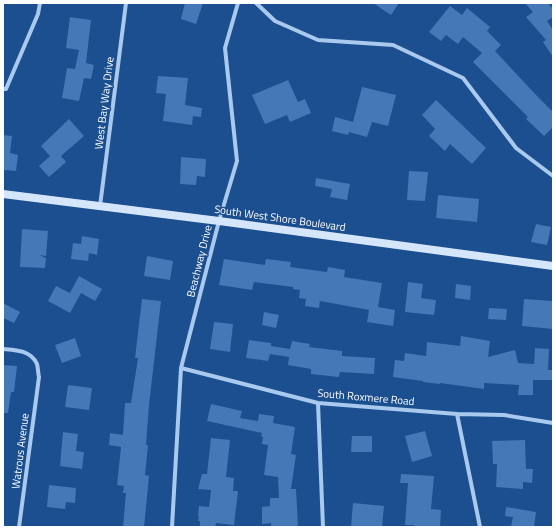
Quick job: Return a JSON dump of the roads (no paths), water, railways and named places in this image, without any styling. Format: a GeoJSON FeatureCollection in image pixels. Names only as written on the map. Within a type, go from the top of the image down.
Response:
{"type":"FeatureCollection","features":[{"type":"Feature","properties":{"kind":"street"},"geometry":{"type":"LineString","coordinates":[[3,89],[6,89],[38,14],[40,3]]}},
{"type":"Feature","properties":{"kind":"street","name":"West Bay Way Drive"},"geometry":{"type":"LineString","coordinates":[[100,206],[126,3]]}},
{"type":"Feature","properties":{"kind":"street","name":"Beachway Drive"},"geometry":{"type":"LineString","coordinates":[[172,527],[181,368],[219,221],[237,161],[224,48],[238,3]]}},
{"type":"Feature","properties":{"kind":"street"},"geometry":{"type":"LineString","coordinates":[[256,3],[275,21],[318,40],[393,45],[463,78],[516,148],[553,176]]}},
{"type":"Feature","properties":{"kind":"street","name":"South West Shore Boulevard"},"geometry":{"type":"LineString","coordinates":[[3,194],[219,221],[553,266]]}},
{"type":"Feature","properties":{"kind":"street","name":"Watrous Avenue"},"geometry":{"type":"LineString","coordinates":[[3,349],[23,351],[32,357],[37,364],[39,376],[19,527]]}},
{"type":"Feature","properties":{"kind":"street","name":"South Roxmere Road"},"geometry":{"type":"LineString","coordinates":[[181,368],[318,403],[457,414],[504,415],[553,423]]}},
{"type":"Feature","properties":{"kind":"street"},"geometry":{"type":"LineString","coordinates":[[318,403],[323,527]]}},
{"type":"Feature","properties":{"kind":"street"},"geometry":{"type":"LineString","coordinates":[[457,414],[480,527]]}}]}
